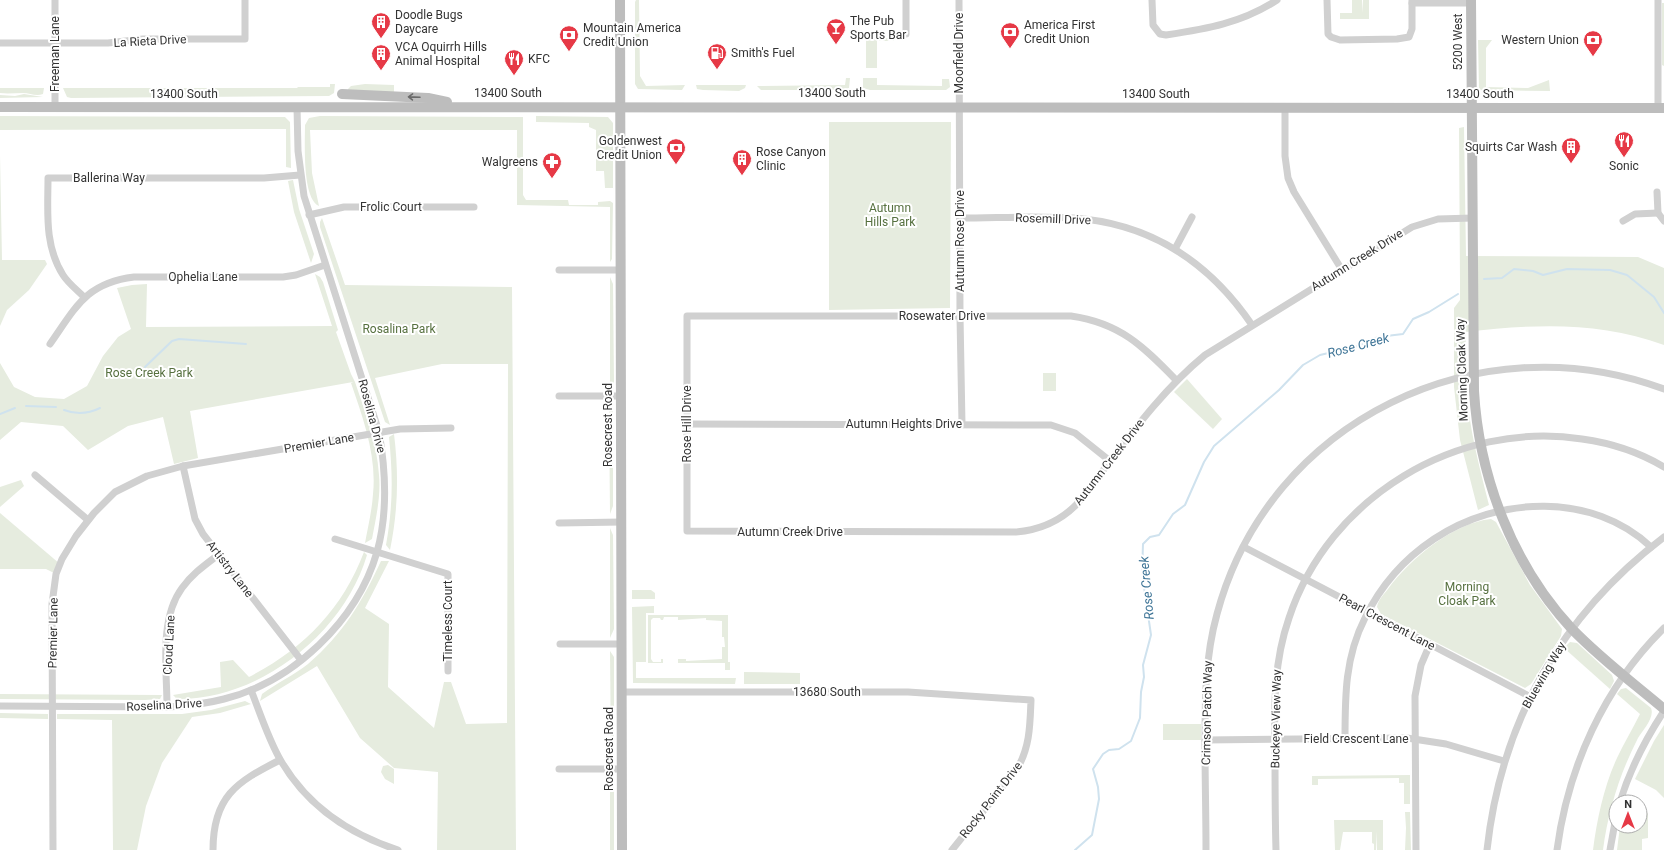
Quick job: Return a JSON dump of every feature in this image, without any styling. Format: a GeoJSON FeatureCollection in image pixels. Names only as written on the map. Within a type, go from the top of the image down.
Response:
{"type":"FeatureCollection","features":[{"type":"Feature","properties":{"kind":"main road","name":"Rosecrest Road"},"geometry":{"type":"LineString","coordinates":[[620,0],[622,850]]}},
{"type":"Feature","properties":{"kind":"main road","name":"5200 West"},"geometry":{"type":"LineString","coordinates":[[1471,1],[1472,107]]}},
{"type":"Feature","properties":{"kind":"main road"},"geometry":{"type":"LineString","coordinates":[[342,94],[428,98],[466,106]]}},
{"type":"Feature","properties":{"kind":"main road","name":"13400 South"},"geometry":{"type":"LineString","coordinates":[[0,107],[959,106],[1661,108]]}},
{"type":"Feature","properties":{"kind":"main road","name":"Morning Cloak Way"},"geometry":{"type":"LineString","coordinates":[[1472,107],[1474,405],[1480,444],[1488,476],[1500,512],[1528,568],[1543,591],[1572,628],[1624,676],[1664,710]]}},
{"type":"Feature","properties":{"kind":"street","name":"Freeman Lane"},"geometry":{"type":"LineString","coordinates":[[55,0],[55,107]]}},
{"type":"Feature","properties":{"kind":"street","name":"La Rieta Drive"},"geometry":{"type":"LineString","coordinates":[[0,43],[108,43],[144,39],[245,39],[245,0]]}},
{"type":"Feature","properties":{"kind":"street"},"geometry":{"type":"LineString","coordinates":[[906,0],[906,34]]}},
{"type":"Feature","properties":{"kind":"street","name":"Moorfield Drive"},"geometry":{"type":"LineString","coordinates":[[959,0],[959,106]]}},
{"type":"Feature","properties":{"kind":"street"},"geometry":{"type":"LineString","coordinates":[[1152,0],[1153,25],[1160,34],[1223,25],[1262,10],[1277,0]]}},
{"type":"Feature","properties":{"kind":"street"},"geometry":{"type":"LineString","coordinates":[[1327,0],[1327,29],[1331,37],[1340,40],[1405,38],[1411,35],[1412,1],[1471,1]]}},
{"type":"Feature","properties":{"kind":"street"},"geometry":{"type":"LineString","coordinates":[[1658,0],[1661,108]]}},
{"type":"Feature","properties":{"kind":"street","name":"Autumn Rose Drive"},"geometry":{"type":"LineString","coordinates":[[959,106],[962,424]]}},
{"type":"Feature","properties":{"kind":"street","name":"Roselina Drive"},"geometry":{"type":"LineString","coordinates":[[0,706],[191,706],[225,699],[251,690],[301,660],[323,641],[355,600],[367,577],[377,552],[384,506],[385,483],[379,432],[309,215],[300,175],[297,107]]}},
{"type":"Feature","properties":{"kind":"street"},"geometry":{"type":"LineString","coordinates":[[1285,107],[1285,156],[1288,178],[1294,192],[1342,270]]}},
{"type":"Feature","properties":{"kind":"street","name":"Ballerina Way"},"geometry":{"type":"LineString","coordinates":[[84,298],[63,275],[50,248],[48,233],[48,178],[264,178],[300,175]]}},
{"type":"Feature","properties":{"kind":"street"},"geometry":{"type":"LineString","coordinates":[[1657,192],[1658,213],[1664,221]]}},
{"type":"Feature","properties":{"kind":"street","name":"Frolic Court"},"geometry":{"type":"LineString","coordinates":[[309,215],[344,207],[474,207]]}},
{"type":"Feature","properties":{"kind":"street"},"geometry":{"type":"LineString","coordinates":[[1623,221],[1635,214],[1658,213]]}},
{"type":"Feature","properties":{"kind":"street"},"geometry":{"type":"LineString","coordinates":[[1174,249],[1192,217]]}},
{"type":"Feature","properties":{"kind":"street","name":"Rosemill Drive"},"geometry":{"type":"LineString","coordinates":[[960,218],[1069,218],[1095,220],[1128,228],[1174,249],[1196,262],[1219,283],[1238,305],[1252,325]]}},
{"type":"Feature","properties":{"kind":"street","name":"Autumn Creek Drive"},"geometry":{"type":"LineString","coordinates":[[687,532],[1016,532],[1032,530],[1049,525],[1070,512],[1155,402],[1176,380],[1205,355],[1418,224],[1438,219],[1473,218]]}},
{"type":"Feature","properties":{"kind":"street","name":"Ophelia Lane"},"geometry":{"type":"LineString","coordinates":[[50,344],[84,298],[99,286],[118,279],[134,277],[282,276],[296,275],[325,265]]}},
{"type":"Feature","properties":{"kind":"street"},"geometry":{"type":"LineString","coordinates":[[559,270],[621,270]]}},
{"type":"Feature","properties":{"kind":"street","name":"Rosewater Drive"},"geometry":{"type":"LineString","coordinates":[[687,316],[1065,316],[1097,321],[1121,331],[1137,342],[1176,380]]}},
{"type":"Feature","properties":{"kind":"street","name":"Rose Hill Drive"},"geometry":{"type":"LineString","coordinates":[[687,316],[687,532]]}},
{"type":"Feature","properties":{"kind":"street","name":"Crimson Patch Way"},"geometry":{"type":"LineString","coordinates":[[1206,850],[1205,688],[1211,638],[1225,587],[1244,547],[1264,513],[1284,486],[1306,463],[1344,430],[1373,412],[1406,395],[1437,383],[1474,374],[1507,368],[1572,367],[1612,373],[1664,389]]}},
{"type":"Feature","properties":{"kind":"street"},"geometry":{"type":"LineString","coordinates":[[559,396],[621,396]]}},
{"type":"Feature","properties":{"kind":"street","name":"Autumn Heights Drive"},"geometry":{"type":"LineString","coordinates":[[687,424],[1042,424],[1060,427],[1082,438],[1110,461]]}},
{"type":"Feature","properties":{"kind":"street","name":"Premier Lane"},"geometry":{"type":"LineString","coordinates":[[53,850],[52,604],[56,574],[62,559],[88,520],[115,492],[147,476],[183,466],[407,428],[451,428]]}},
{"type":"Feature","properties":{"kind":"street","name":"Buckeye View Way"},"geometry":{"type":"LineString","coordinates":[[1276,850],[1275,691],[1279,653],[1289,617],[1306,579],[1332,538],[1351,517],[1373,496],[1429,461],[1460,449],[1519,437],[1572,438],[1620,447],[1664,467]]}},
{"type":"Feature","properties":{"kind":"street","name":"Artistry Lane"},"geometry":{"type":"LineString","coordinates":[[183,466],[195,519],[203,534],[301,660]]}},
{"type":"Feature","properties":{"kind":"street"},"geometry":{"type":"LineString","coordinates":[[35,475],[88,520]]}},
{"type":"Feature","properties":{"kind":"street"},"geometry":{"type":"LineString","coordinates":[[1345,739],[1345,697],[1348,669],[1356,639],[1368,612],[1392,575],[1423,547],[1461,524],[1500,512],[1541,506],[1599,514],[1623,525],[1634,532],[1651,547]]}},
{"type":"Feature","properties":{"kind":"street"},"geometry":{"type":"LineString","coordinates":[[559,523],[622,522]]}},
{"type":"Feature","properties":{"kind":"street","name":"Bluewing Way"},"geometry":{"type":"LineString","coordinates":[[1487,850],[1492,812],[1504,761],[1529,696],[1557,649],[1572,628],[1603,591],[1664,536]]}},
{"type":"Feature","properties":{"kind":"street"},"geometry":{"type":"LineString","coordinates":[[334,539],[377,552]]}},
{"type":"Feature","properties":{"kind":"street","name":"Pearl Crescent Lane"},"geometry":{"type":"LineString","coordinates":[[1244,547],[1529,696]]}},
{"type":"Feature","properties":{"kind":"street","name":"Timeless Court"},"geometry":{"type":"LineString","coordinates":[[377,552],[448,574],[448,671]]}},
{"type":"Feature","properties":{"kind":"street","name":"Cloud Lane"},"geometry":{"type":"LineString","coordinates":[[167,707],[167,638],[171,608],[183,586],[193,575],[218,555]]}},
{"type":"Feature","properties":{"kind":"street"},"geometry":{"type":"LineString","coordinates":[[1557,850],[1565,803],[1581,755],[1601,712],[1639,655],[1664,628]]}},
{"type":"Feature","properties":{"kind":"street"},"geometry":{"type":"LineString","coordinates":[[560,644],[622,644]]}},
{"type":"Feature","properties":{"kind":"street"},"geometry":{"type":"LineString","coordinates":[[1416,850],[1416,688],[1423,658],[1430,644]]}},
{"type":"Feature","properties":{"kind":"street"},"geometry":{"type":"LineString","coordinates":[[251,690],[280,760],[296,784],[318,808],[347,828],[372,841],[398,850]]}},
{"type":"Feature","properties":{"kind":"street","name":"13680 South"},"geometry":{"type":"LineString","coordinates":[[622,692],[914,692],[1032,700]]}},
{"type":"Feature","properties":{"kind":"street","name":"Rocky Point Drive"},"geometry":{"type":"LineString","coordinates":[[952,850],[1025,757],[1028,743],[1032,700]]}},
{"type":"Feature","properties":{"kind":"street"},"geometry":{"type":"LineString","coordinates":[[1623,794],[1634,763],[1645,741],[1664,710]]}},
{"type":"Feature","properties":{"kind":"street","name":"Field Crescent Lane"},"geometry":{"type":"LineString","coordinates":[[1205,740],[1415,739],[1453,746],[1504,761]]}},
{"type":"Feature","properties":{"kind":"street"},"geometry":{"type":"LineString","coordinates":[[213,850],[215,822],[227,797],[236,785],[252,774],[280,760]]}},
{"type":"Feature","properties":{"kind":"street"},"geometry":{"type":"LineString","coordinates":[[559,769],[622,769]]}},
{"type":"Feature","properties":{"kind":"street"},"geometry":{"type":"LineString","coordinates":[[1610,850],[1613,834]]}},
{"type":"Feature","properties":{"kind":"green space"},"geometry":{"type":"Polygon","coordinates":[[[636,0],[639,0],[640,76],[646,86],[685,85],[682,90],[638,89],[635,84],[636,0]]]}},
{"type":"Feature","properties":{"kind":"green space"},"geometry":{"type":"Polygon","coordinates":[[[1352,0],[1362,0],[1363,13],[1363,0],[1369,0],[1369,19],[1340,19],[1340,13],[1352,13],[1352,0]]]}},
{"type":"Feature","properties":{"kind":"green space"},"geometry":{"type":"Polygon","coordinates":[[[1662,3],[1664,3],[1664,66],[1662,65],[1662,3]]]}},
{"type":"Feature","properties":{"kind":"green space"},"geometry":{"type":"Polygon","coordinates":[[[866,38],[894,38],[894,41],[877,41],[877,68],[866,68],[866,38]]]}},
{"type":"Feature","properties":{"kind":"green space"},"geometry":{"type":"Polygon","coordinates":[[[1478,40],[1492,40],[1486,48],[1486,87],[1528,88],[1549,80],[1550,91],[1479,90],[1478,40]]]}},
{"type":"Feature","properties":{"kind":"green space"},"geometry":{"type":"Polygon","coordinates":[[[846,78],[850,78],[849,88],[842,90],[761,90],[757,86],[845,85],[846,78]]]}},
{"type":"Feature","properties":{"kind":"green space"},"geometry":{"type":"Polygon","coordinates":[[[863,78],[877,78],[877,85],[942,86],[942,79],[949,79],[950,87],[946,90],[870,90],[863,88],[863,78]]]}},
{"type":"Feature","properties":{"kind":"green space"},"geometry":{"type":"Polygon","coordinates":[[[330,84],[335,84],[334,93],[329,96],[71,98],[67,97],[63,88],[297,88],[330,87],[330,84]]]}},
{"type":"Feature","properties":{"kind":"green space"},"geometry":{"type":"Polygon","coordinates":[[[365,84],[394,85],[394,94],[348,93],[348,89],[351,86],[365,84]]]}},
{"type":"Feature","properties":{"kind":"green space"},"geometry":{"type":"Polygon","coordinates":[[[696,85],[746,85],[745,88],[739,91],[703,90],[697,89],[696,85]]]}},
{"type":"Feature","properties":{"kind":"green space"},"geometry":{"type":"Polygon","coordinates":[[[0,88],[44,88],[43,94],[38,95],[23,93],[0,93],[0,88]]]}},
{"type":"Feature","properties":{"kind":"green space"},"geometry":{"type":"Polygon","coordinates":[[[24,94],[43,97],[0,98],[0,95],[15,96],[24,94]]]}},
{"type":"Feature","properties":{"kind":"green space"},"geometry":{"type":"Polygon","coordinates":[[[0,116],[285,117],[290,122],[291,168],[286,167],[286,129],[0,130],[0,116]]]}},
{"type":"Feature","properties":{"kind":"green space"},"geometry":{"type":"Polygon","coordinates":[[[320,116],[523,117],[523,195],[526,200],[568,200],[569,205],[598,205],[598,202],[610,201],[613,203],[612,259],[610,262],[610,207],[517,205],[517,130],[310,130],[312,173],[319,206],[314,201],[307,182],[305,125],[309,118],[320,116]]]}},
{"type":"Feature","properties":{"kind":"green space"},"geometry":{"type":"Polygon","coordinates":[[[536,116],[608,117],[613,123],[613,188],[605,188],[604,171],[596,171],[596,130],[589,127],[589,123],[536,122],[536,116]]]}},
{"type":"Feature","properties":{"kind":"green space","name":"Autumn Hills Park"},"geometry":{"type":"Polygon","coordinates":[[[829,122],[951,122],[950,308],[829,310],[829,122]]]}},
{"type":"Feature","properties":{"kind":"green space"},"geometry":{"type":"Polygon","coordinates":[[[1464,127],[1466,256],[1638,257],[1664,268],[1664,345],[1640,337],[1615,332],[1566,326],[1516,327],[1466,332],[1465,373],[1467,402],[1475,446],[1489,505],[1478,510],[1460,440],[1454,387],[1454,308],[1460,300],[1459,128],[1464,127]]]}},
{"type":"Feature","properties":{"kind":"green space"},"geometry":{"type":"Polygon","coordinates":[[[0,155],[2,260],[45,260],[47,264],[29,290],[7,310],[0,326],[0,155]]]}},
{"type":"Feature","properties":{"kind":"green space"},"geometry":{"type":"Polygon","coordinates":[[[293,180],[299,209],[314,254],[311,263],[294,212],[288,181],[293,180]]]}},
{"type":"Feature","properties":{"kind":"green space","name":"Rosalina Park"},"geometry":{"type":"Polygon","coordinates":[[[322,218],[345,285],[512,287],[516,850],[437,850],[438,772],[394,768],[360,738],[317,666],[260,701],[262,694],[308,664],[332,641],[359,604],[381,561],[389,561],[365,608],[389,624],[388,687],[434,728],[444,682],[451,682],[466,724],[507,723],[508,364],[442,364],[375,378],[390,425],[385,422],[320,227],[322,218]]]}},
{"type":"Feature","properties":{"kind":"green space","name":"Rose Creek Park"},"geometry":{"type":"Polygon","coordinates":[[[315,274],[320,277],[323,282],[338,330],[336,332],[363,405],[376,451],[379,475],[379,499],[372,539],[365,543],[372,500],[374,480],[373,466],[368,437],[351,383],[353,382],[190,411],[198,458],[174,464],[163,417],[128,426],[88,450],[63,426],[21,422],[0,440],[0,363],[14,387],[35,397],[64,399],[87,386],[103,356],[118,337],[131,329],[117,288],[147,284],[146,327],[332,326],[315,274]]]}},
{"type":"Feature","properties":{"kind":"green space"},"geometry":{"type":"Polygon","coordinates":[[[610,277],[613,284],[614,384],[610,390],[610,277]]]}},
{"type":"Feature","properties":{"kind":"green space"},"geometry":{"type":"Polygon","coordinates":[[[1043,373],[1056,373],[1056,391],[1043,391],[1043,373]]]}},
{"type":"Feature","properties":{"kind":"green space"},"geometry":{"type":"Polygon","coordinates":[[[1187,379],[1222,419],[1213,429],[1174,392],[1187,379]]]}},
{"type":"Feature","properties":{"kind":"green space"},"geometry":{"type":"Polygon","coordinates":[[[609,403],[613,409],[613,506],[610,514],[609,403]]]}},
{"type":"Feature","properties":{"kind":"green space"},"geometry":{"type":"Polygon","coordinates":[[[394,434],[397,464],[397,492],[395,521],[390,550],[386,545],[392,491],[389,437],[394,434]]]}},
{"type":"Feature","properties":{"kind":"green space"},"geometry":{"type":"Polygon","coordinates":[[[21,480],[24,486],[0,507],[0,487],[21,480]]]}},
{"type":"Feature","properties":{"kind":"green space"},"geometry":{"type":"Polygon","coordinates":[[[0,513],[60,564],[56,574],[46,569],[0,569],[0,513]]]}},
{"type":"Feature","properties":{"kind":"green space","name":"Morning Cloak Park"},"geometry":{"type":"Polygon","coordinates":[[[1491,519],[1496,522],[1530,585],[1562,629],[1561,636],[1531,684],[1525,688],[1381,614],[1377,607],[1381,597],[1397,578],[1408,566],[1434,544],[1462,527],[1491,519]]]}},
{"type":"Feature","properties":{"kind":"green space"},"geometry":{"type":"Polygon","coordinates":[[[610,528],[613,535],[614,629],[610,638],[610,528]]]}},
{"type":"Feature","properties":{"kind":"green space"},"geometry":{"type":"Polygon","coordinates":[[[364,552],[367,555],[356,584],[339,611],[319,635],[294,657],[268,674],[238,688],[208,696],[177,699],[173,695],[221,687],[220,662],[233,660],[249,677],[287,654],[318,626],[332,610],[355,573],[364,552]]]}},
{"type":"Feature","properties":{"kind":"green space"},"geometry":{"type":"Polygon","coordinates":[[[632,590],[651,590],[655,593],[655,599],[632,599],[632,590]]]}},
{"type":"Feature","properties":{"kind":"green space"},"geometry":{"type":"Polygon","coordinates":[[[654,606],[654,613],[646,613],[646,662],[636,662],[636,678],[736,678],[735,684],[633,683],[632,607],[654,606]]]}},
{"type":"Feature","properties":{"kind":"green space"},"geometry":{"type":"Polygon","coordinates":[[[648,615],[728,615],[728,662],[730,662],[730,670],[725,670],[725,663],[678,663],[678,659],[686,659],[686,661],[722,659],[722,647],[725,647],[724,637],[722,637],[722,621],[706,620],[706,618],[678,620],[678,617],[664,617],[663,620],[661,620],[660,618],[653,618],[651,620],[651,659],[653,662],[661,662],[661,659],[663,659],[663,663],[648,663],[648,615]]]}},
{"type":"Feature","properties":{"kind":"green space"},"geometry":{"type":"Polygon","coordinates":[[[1570,642],[1577,643],[1612,675],[1614,681],[1610,689],[1564,648],[1570,642]]]}},
{"type":"Feature","properties":{"kind":"green space"},"geometry":{"type":"Polygon","coordinates":[[[610,651],[614,657],[614,755],[611,761],[610,651]]]}},
{"type":"Feature","properties":{"kind":"green space"},"geometry":{"type":"Polygon","coordinates":[[[744,672],[800,673],[800,684],[744,684],[744,672]]]}},
{"type":"Feature","properties":{"kind":"green space"},"geometry":{"type":"Polygon","coordinates":[[[1626,688],[1651,708],[1652,712],[1648,723],[1638,738],[1632,751],[1615,794],[1608,794],[1608,821],[1603,850],[1593,850],[1599,815],[1608,780],[1617,758],[1640,714],[1617,694],[1621,689],[1626,688]]]}},
{"type":"Feature","properties":{"kind":"green space"},"geometry":{"type":"Polygon","coordinates":[[[0,694],[162,695],[160,699],[145,700],[0,699],[0,694]]]}},
{"type":"Feature","properties":{"kind":"green space"},"geometry":{"type":"Polygon","coordinates":[[[245,701],[251,704],[220,713],[192,717],[162,763],[146,806],[137,850],[113,850],[112,720],[57,719],[57,714],[182,714],[211,710],[245,701]]]}},
{"type":"Feature","properties":{"kind":"green space"},"geometry":{"type":"Polygon","coordinates":[[[0,713],[48,714],[48,719],[0,718],[0,713]]]}},
{"type":"Feature","properties":{"kind":"green space"},"geometry":{"type":"Polygon","coordinates":[[[1163,724],[1201,724],[1201,740],[1163,740],[1163,724]]]}},
{"type":"Feature","properties":{"kind":"green space"},"geometry":{"type":"Polygon","coordinates":[[[1664,725],[1664,798],[1656,790],[1635,779],[1654,741],[1664,725]]]}},
{"type":"Feature","properties":{"kind":"green space"},"geometry":{"type":"Polygon","coordinates":[[[388,765],[394,769],[394,784],[385,779],[381,772],[383,766],[388,765]]]}},
{"type":"Feature","properties":{"kind":"green space"},"geometry":{"type":"Polygon","coordinates":[[[1410,775],[1410,804],[1404,804],[1404,783],[1399,783],[1399,778],[1318,779],[1318,785],[1312,785],[1312,776],[1410,775]]]}},
{"type":"Feature","properties":{"kind":"green space"},"geometry":{"type":"Polygon","coordinates":[[[610,776],[614,785],[614,850],[610,850],[610,776]]]}},
{"type":"Feature","properties":{"kind":"green space"},"geometry":{"type":"Polygon","coordinates":[[[1405,812],[1410,812],[1411,850],[1405,850],[1405,812]]]}},
{"type":"Feature","properties":{"kind":"green space"},"geometry":{"type":"Polygon","coordinates":[[[1334,820],[1383,820],[1383,850],[1377,850],[1376,831],[1376,850],[1374,850],[1374,844],[1372,843],[1372,832],[1343,832],[1340,850],[1335,850],[1334,820]]]}},
{"type":"Feature","properties":{"kind":"green space"},"geometry":{"type":"Polygon","coordinates":[[[1619,834],[1648,834],[1648,838],[1642,839],[1642,850],[1617,850],[1619,834]]]}},
{"type":"Feature","properties":{"kind":"waterway","name":"Rose Creek"},"geometry":{"type":"LineString","coordinates":[[1484,279],[1502,278],[1514,269],[1533,271],[1543,275],[1567,269],[1610,270],[1627,275],[1654,297],[1664,313]]}},
{"type":"Feature","properties":{"kind":"waterway","name":"Rose Creek"},"geometry":{"type":"LineString","coordinates":[[1075,850],[1092,835],[1099,799],[1098,787],[1093,769],[1103,754],[1109,750],[1119,749],[1131,741],[1140,718],[1141,692],[1144,677],[1143,665],[1151,635],[1142,573],[1143,544],[1150,537],[1159,535],[1173,514],[1185,505],[1204,462],[1214,446],[1279,390],[1303,365],[1320,355],[1358,346],[1378,337],[1403,334],[1413,319],[1429,312],[1458,294]]}},
{"type":"Feature","properties":{"kind":"waterway"},"geometry":{"type":"LineString","coordinates":[[145,367],[172,341],[179,339],[246,344]]}},
{"type":"Feature","properties":{"kind":"waterway"},"geometry":{"type":"LineString","coordinates":[[26,406],[56,407]]}},
{"type":"Feature","properties":{"kind":"waterway"},"geometry":{"type":"LineString","coordinates":[[0,414],[15,408]]}},
{"type":"Feature","properties":{"kind":"waterway"},"geometry":{"type":"LineString","coordinates":[[64,410],[73,413],[82,413],[91,412],[100,408]]}},
{"type":"Feature","properties":{"kind":"place","name":"Doodle Bugs Daycare"},"geometry":{"type":"Point","coordinates":[381,39]}},
{"type":"Feature","properties":{"kind":"place","name":"The Pub Sports Bar"},"geometry":{"type":"Point","coordinates":[836,45]}},
{"type":"Feature","properties":{"kind":"place","name":"America First Credit Union"},"geometry":{"type":"Point","coordinates":[1010,49]}},
{"type":"Feature","properties":{"kind":"place","name":"Mountain America Credit Union"},"geometry":{"type":"Point","coordinates":[569,52]}},
{"type":"Feature","properties":{"kind":"place","name":"Western Union"},"geometry":{"type":"Point","coordinates":[1593,57]}},
{"type":"Feature","properties":{"kind":"place","name":"Smith's Fuel"},"geometry":{"type":"Point","coordinates":[717,70]}},
{"type":"Feature","properties":{"kind":"place","name":"VCA Oquirrh Hills Animal Hospital"},"geometry":{"type":"Point","coordinates":[381,71]}},
{"type":"Feature","properties":{"kind":"place","name":"KFC"},"geometry":{"type":"Point","coordinates":[514,76]}},
{"type":"Feature","properties":{"kind":"place","name":"Sonic"},"geometry":{"type":"Point","coordinates":[1624,158]}},
{"type":"Feature","properties":{"kind":"place","name":"Squirts Car Wash"},"geometry":{"type":"Point","coordinates":[1571,164]}},
{"type":"Feature","properties":{"kind":"place","name":"Goldenwest Credit Union"},"geometry":{"type":"Point","coordinates":[676,165]}},
{"type":"Feature","properties":{"kind":"place","name":"Rose Canyon Clinic"},"geometry":{"type":"Point","coordinates":[742,176]}},
{"type":"Feature","properties":{"kind":"place","name":"Walgreens"},"geometry":{"type":"Point","coordinates":[552,179]}}]}
